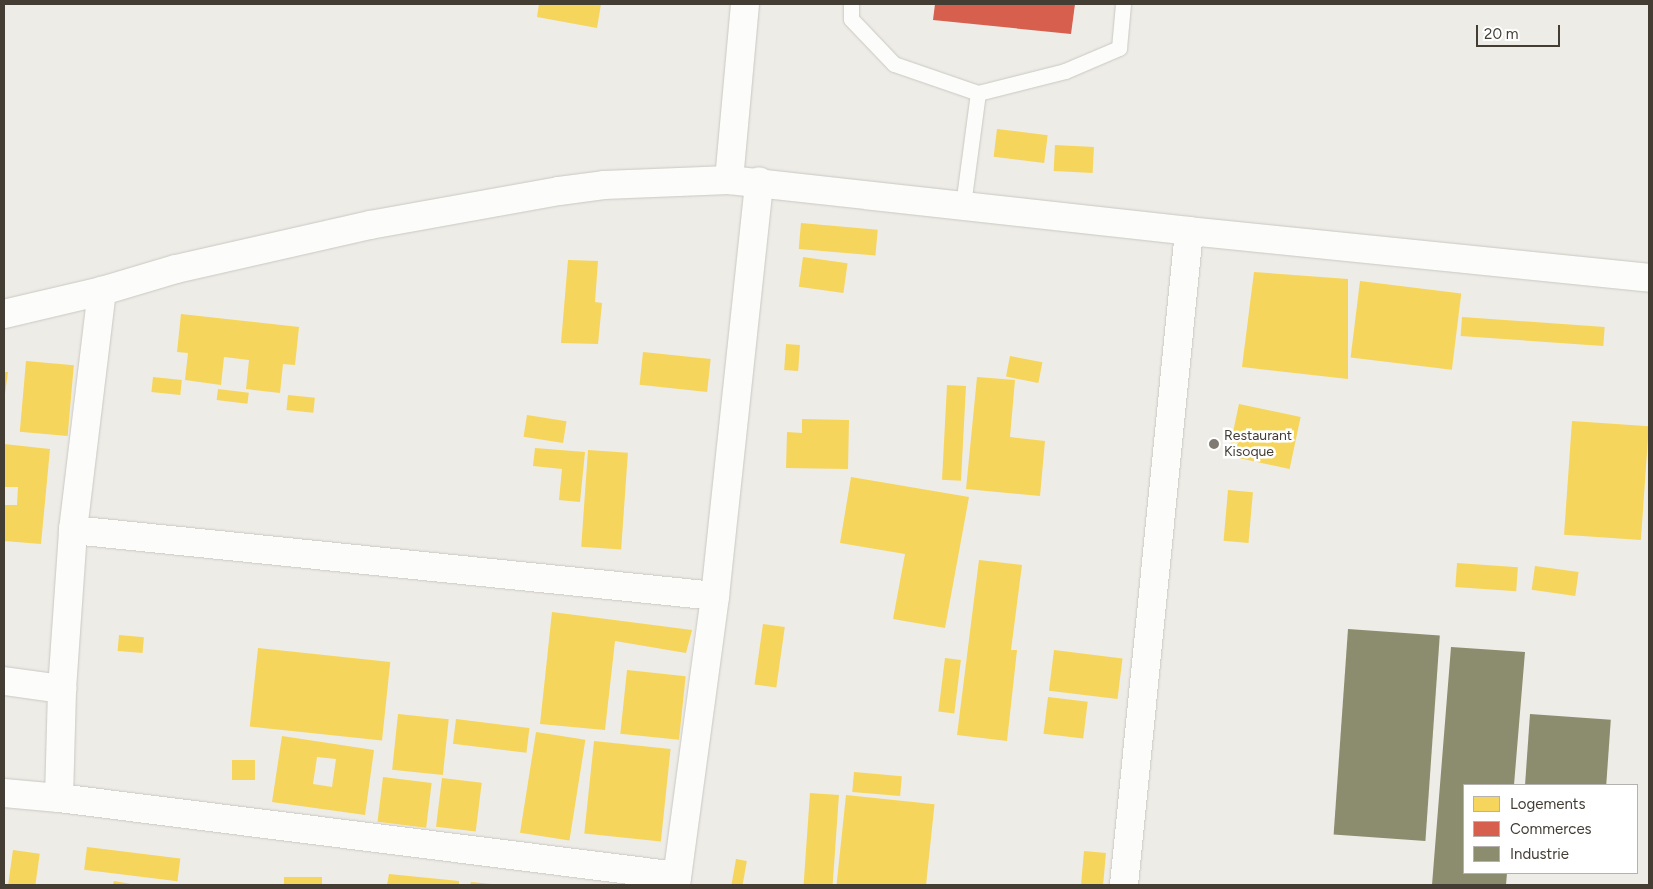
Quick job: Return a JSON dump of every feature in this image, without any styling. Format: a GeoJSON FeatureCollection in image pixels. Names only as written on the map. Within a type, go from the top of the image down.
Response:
{"type":"FeatureCollection","features":[{"type":"Feature","properties":{"kind":"street"},"geometry":{"type":"LineString","coordinates":[[728,180],[745,4]]}},
{"type":"Feature","properties":{"kind":"street"},"geometry":{"type":"LineString","coordinates":[[4,314],[102,291],[176,269],[370,225],[558,191],[613,184],[728,180],[759,181],[1189,231],[1649,278]]}},
{"type":"Feature","properties":{"kind":"street"},"geometry":{"type":"LineString","coordinates":[[4,793],[59,798],[676,881],[716,596],[759,181]]}},
{"type":"Feature","properties":{"kind":"street"},"geometry":{"type":"LineString","coordinates":[[1124,885],[1189,231]]}},
{"type":"Feature","properties":{"kind":"street"},"geometry":{"type":"LineString","coordinates":[[59,798],[62,688],[74,530],[102,291]]}},
{"type":"Feature","properties":{"kind":"street"},"geometry":{"type":"LineString","coordinates":[[74,530],[716,596]]}},
{"type":"Feature","properties":{"kind":"street"},"geometry":{"type":"LineString","coordinates":[[4,681],[62,688]]}},
{"type":"Feature","properties":{"kind":"lane"},"geometry":{"type":"LineString","coordinates":[[851,4],[851,18],[894,64],[978,93],[1065,71],[1119,48],[1123,4]]}},
{"type":"Feature","properties":{"kind":"lane"},"geometry":{"type":"LineString","coordinates":[[964,205],[978,93]]}},
{"type":"Feature","properties":{"kind":"building: Logements"},"geometry":{"type":"Polygon","coordinates":[[[539,4],[601,4],[597,28],[537,17],[539,4]]]}},
{"type":"Feature","properties":{"kind":"building: Logements"},"geometry":{"type":"Polygon","coordinates":[[[997,129],[1048,135],[1044,163],[994,157],[997,129]]]}},
{"type":"Feature","properties":{"kind":"building: Logements"},"geometry":{"type":"Polygon","coordinates":[[[1055,145],[1094,147],[1093,173],[1054,171],[1055,145]]]}},
{"type":"Feature","properties":{"kind":"building: Logements"},"geometry":{"type":"Polygon","coordinates":[[[801,223],[878,230],[875,256],[799,249],[801,223]]]}},
{"type":"Feature","properties":{"kind":"building: Logements"},"geometry":{"type":"Polygon","coordinates":[[[803,257],[848,263],[843,293],[799,287],[803,257]]]}},
{"type":"Feature","properties":{"kind":"building: Logements"},"geometry":{"type":"Polygon","coordinates":[[[568,260],[598,261],[595,302],[602,303],[598,344],[561,343],[568,260]]]}},
{"type":"Feature","properties":{"kind":"building: Logements"},"geometry":{"type":"Polygon","coordinates":[[[1254,272],[1348,279],[1348,379],[1242,367],[1254,272]]]}},
{"type":"Feature","properties":{"kind":"building: Logements"},"geometry":{"type":"Polygon","coordinates":[[[1360,281],[1461,293],[1452,370],[1351,357],[1360,281]]]}},
{"type":"Feature","properties":{"kind":"building: Logements"},"geometry":{"type":"Polygon","coordinates":[[[181,314],[299,327],[295,365],[283,364],[280,393],[246,389],[249,360],[224,357],[221,385],[185,380],[188,353],[177,352],[181,314]]]}},
{"type":"Feature","properties":{"kind":"building: Logements"},"geometry":{"type":"Polygon","coordinates":[[[1462,317],[1605,327],[1603,346],[1461,336],[1462,317]]]}},
{"type":"Feature","properties":{"kind":"building: Logements"},"geometry":{"type":"Polygon","coordinates":[[[786,344],[800,345],[798,371],[784,370],[786,344]]]}},
{"type":"Feature","properties":{"kind":"building: Logements"},"geometry":{"type":"Polygon","coordinates":[[[643,352],[711,359],[707,392],[640,385],[643,352]]]}},
{"type":"Feature","properties":{"kind":"building: Logements"},"geometry":{"type":"Polygon","coordinates":[[[1010,356],[1042,362],[1038,383],[1006,377],[1010,356]]]}},
{"type":"Feature","properties":{"kind":"building: Logements"},"geometry":{"type":"Polygon","coordinates":[[[26,361],[74,365],[68,436],[20,432],[26,361]]]}},
{"type":"Feature","properties":{"kind":"building: Logements"},"geometry":{"type":"Polygon","coordinates":[[[4,372],[8,372],[5,394],[4,394],[4,372]]]}},
{"type":"Feature","properties":{"kind":"building: Logements"},"geometry":{"type":"Polygon","coordinates":[[[153,377],[182,380],[180,395],[151,392],[153,377]]]}},
{"type":"Feature","properties":{"kind":"building: Logements"},"geometry":{"type":"Polygon","coordinates":[[[977,377],[1015,380],[1010,437],[1045,441],[1040,496],[966,489],[977,377]]]}},
{"type":"Feature","properties":{"kind":"building: Logements"},"geometry":{"type":"Polygon","coordinates":[[[947,385],[966,386],[961,481],[942,480],[947,385]]]}},
{"type":"Feature","properties":{"kind":"building: Logements"},"geometry":{"type":"Polygon","coordinates":[[[218,389],[249,393],[247,404],[217,400],[218,389]]]}},
{"type":"Feature","properties":{"kind":"building: Logements"},"geometry":{"type":"Polygon","coordinates":[[[288,395],[315,398],[313,413],[286,410],[288,395]]]}},
{"type":"Feature","properties":{"kind":"building: Logements"},"geometry":{"type":"Polygon","coordinates":[[[1239,404],[1301,417],[1290,469],[1228,456],[1239,404]]]}},
{"type":"Feature","properties":{"kind":"building: Logements"},"geometry":{"type":"Polygon","coordinates":[[[527,415],[567,421],[563,443],[524,437],[527,415]]]}},
{"type":"Feature","properties":{"kind":"building: Logements"},"geometry":{"type":"Polygon","coordinates":[[[802,419],[849,420],[848,469],[786,468],[787,432],[802,433],[802,419]]]}},
{"type":"Feature","properties":{"kind":"building: Logements"},"geometry":{"type":"Polygon","coordinates":[[[1572,421],[1649,426],[1641,540],[1564,535],[1572,421]]]}},
{"type":"Feature","properties":{"kind":"building: Logements"},"geometry":{"type":"Polygon","coordinates":[[[4,444],[50,449],[41,544],[4,541],[4,505],[17,505],[18,487],[4,487],[4,444]]]}},
{"type":"Feature","properties":{"kind":"building: Logements"},"geometry":{"type":"Polygon","coordinates":[[[535,448],[585,452],[580,502],[559,500],[562,469],[533,466],[535,448]]]}},
{"type":"Feature","properties":{"kind":"building: Logements"},"geometry":{"type":"Polygon","coordinates":[[[588,450],[628,453],[621,550],[581,547],[588,450]]]}},
{"type":"Feature","properties":{"kind":"building: Logements"},"geometry":{"type":"Polygon","coordinates":[[[851,477],[969,497],[945,628],[893,619],[905,554],[840,543],[851,477]]]}},
{"type":"Feature","properties":{"kind":"building: Logements"},"geometry":{"type":"Polygon","coordinates":[[[1228,490],[1253,492],[1248,543],[1224,541],[1228,490]]]}},
{"type":"Feature","properties":{"kind":"building: Logements"},"geometry":{"type":"Polygon","coordinates":[[[979,560],[1022,565],[1011,650],[1017,650],[1007,741],[957,735],[979,560]]]}},
{"type":"Feature","properties":{"kind":"building: Logements"},"geometry":{"type":"Polygon","coordinates":[[[1457,563],[1518,567],[1516,591],[1455,587],[1457,563]]]}},
{"type":"Feature","properties":{"kind":"building: Logements"},"geometry":{"type":"Polygon","coordinates":[[[1535,566],[1579,572],[1575,596],[1532,590],[1535,566]]]}},
{"type":"Feature","properties":{"kind":"building: Logements"},"geometry":{"type":"Polygon","coordinates":[[[552,612],[692,630],[686,653],[615,641],[605,730],[540,724],[552,612]]]}},
{"type":"Feature","properties":{"kind":"building: Logements"},"geometry":{"type":"Polygon","coordinates":[[[763,624],[785,627],[776,687],[755,684],[763,624]]]}},
{"type":"Feature","properties":{"kind":"building: Logements"},"geometry":{"type":"Polygon","coordinates":[[[119,635],[144,637],[143,653],[118,651],[119,635]]]}},
{"type":"Feature","properties":{"kind":"building: Logements"},"geometry":{"type":"Polygon","coordinates":[[[258,648],[390,662],[382,740],[250,727],[258,648]]]}},
{"type":"Feature","properties":{"kind":"building: Logements"},"geometry":{"type":"Polygon","coordinates":[[[1054,650],[1122,658],[1117,699],[1049,691],[1054,650]]]}},
{"type":"Feature","properties":{"kind":"building: Logements"},"geometry":{"type":"Polygon","coordinates":[[[945,658],[961,660],[954,714],[938,712],[945,658]]]}},
{"type":"Feature","properties":{"kind":"building: Logements"},"geometry":{"type":"Polygon","coordinates":[[[627,670],[686,676],[679,740],[620,734],[627,670]]]}},
{"type":"Feature","properties":{"kind":"building: Logements"},"geometry":{"type":"Polygon","coordinates":[[[1048,697],[1088,702],[1083,739],[1043,734],[1048,697]]]}},
{"type":"Feature","properties":{"kind":"building: Logements"},"geometry":{"type":"Polygon","coordinates":[[[398,714],[449,719],[443,775],[392,770],[398,714]]]}},
{"type":"Feature","properties":{"kind":"building: Logements"},"geometry":{"type":"Polygon","coordinates":[[[456,719],[529,728],[526,753],[453,744],[456,719]]]}},
{"type":"Feature","properties":{"kind":"building: Logements"},"geometry":{"type":"Polygon","coordinates":[[[536,732],[585,740],[569,841],[520,833],[536,732]]]}},
{"type":"Feature","properties":{"kind":"building: Logements"},"geometry":{"type":"Polygon","coordinates":[[[282,736],[374,750],[365,815],[272,802],[282,736]],[[317,757],[313,784],[332,787],[336,759],[317,757]]]}},
{"type":"Feature","properties":{"kind":"building: Logements"},"geometry":{"type":"Polygon","coordinates":[[[594,741],[671,749],[661,842],[584,833],[594,741]]]}},
{"type":"Feature","properties":{"kind":"building: Logements"},"geometry":{"type":"Polygon","coordinates":[[[232,760],[255,760],[255,780],[232,780],[232,760]]]}},
{"type":"Feature","properties":{"kind":"building: Logements"},"geometry":{"type":"Polygon","coordinates":[[[854,772],[902,776],[900,796],[852,792],[854,772]]]}},
{"type":"Feature","properties":{"kind":"building: Logements"},"geometry":{"type":"Polygon","coordinates":[[[383,777],[432,783],[426,828],[378,822],[383,777]]]}},
{"type":"Feature","properties":{"kind":"building: Logements"},"geometry":{"type":"Polygon","coordinates":[[[442,778],[482,783],[476,832],[436,827],[442,778]]]}},
{"type":"Feature","properties":{"kind":"building: Logements"},"geometry":{"type":"Polygon","coordinates":[[[810,793],[839,795],[833,885],[804,885],[810,793]]]}},
{"type":"Feature","properties":{"kind":"building: Logements"},"geometry":{"type":"Polygon","coordinates":[[[846,795],[935,804],[926,885],[837,885],[846,795]]]}},
{"type":"Feature","properties":{"kind":"building: Logements"},"geometry":{"type":"Polygon","coordinates":[[[87,847],[180,858],[177,881],[84,870],[87,847]]]}},
{"type":"Feature","properties":{"kind":"building: Logements"},"geometry":{"type":"Polygon","coordinates":[[[13,850],[40,854],[35,885],[8,885],[13,850]]]}},
{"type":"Feature","properties":{"kind":"building: Logements"},"geometry":{"type":"Polygon","coordinates":[[[1084,851],[1106,853],[1103,885],[1081,885],[1084,851]]]}},
{"type":"Feature","properties":{"kind":"building: Logements"},"geometry":{"type":"Polygon","coordinates":[[[736,859],[747,861],[743,885],[731,885],[736,859]]]}},
{"type":"Feature","properties":{"kind":"building: Logements"},"geometry":{"type":"Polygon","coordinates":[[[389,874],[459,881],[459,885],[387,885],[389,874]]]}},
{"type":"Feature","properties":{"kind":"building: Logements"},"geometry":{"type":"Polygon","coordinates":[[[284,877],[322,877],[322,885],[284,885],[284,877]]]}},
{"type":"Feature","properties":{"kind":"building: Logements"},"geometry":{"type":"Polygon","coordinates":[[[114,881],[131,884],[113,885],[114,881]]]}},
{"type":"Feature","properties":{"kind":"building: Logements"},"geometry":{"type":"Polygon","coordinates":[[[471,882],[492,884],[470,885],[471,882]]]}},
{"type":"Feature","properties":{"kind":"building: Commerces"},"geometry":{"type":"Polygon","coordinates":[[[935,4],[1075,4],[1071,34],[933,20],[935,4]]]}},
{"type":"Feature","properties":{"kind":"building: Industrie"},"geometry":{"type":"Polygon","coordinates":[[[1348,629],[1440,635],[1425,841],[1334,834],[1348,629]]]}},
{"type":"Feature","properties":{"kind":"building: Industrie"},"geometry":{"type":"Polygon","coordinates":[[[1451,647],[1525,652],[1514,784],[1463,784],[1463,874],[1507,874],[1506,885],[1432,885],[1451,647]]]}},
{"type":"Feature","properties":{"kind":"building: Industrie"},"geometry":{"type":"Polygon","coordinates":[[[1530,714],[1611,720],[1606,784],[1525,784],[1530,714]]]}},
{"type":"Feature","properties":{"kind":"place","name":"Restaurant Kisoque"},"geometry":{"type":"Point","coordinates":[1214,444]}}]}
